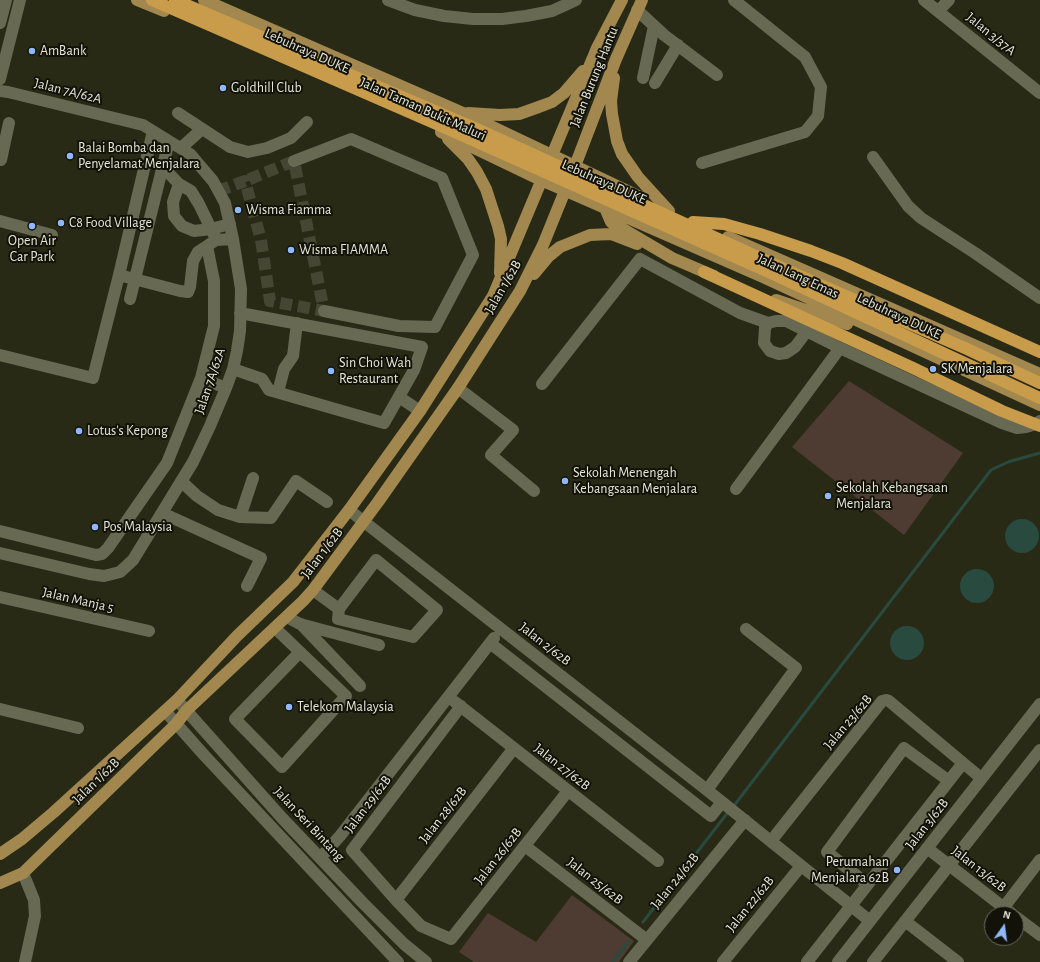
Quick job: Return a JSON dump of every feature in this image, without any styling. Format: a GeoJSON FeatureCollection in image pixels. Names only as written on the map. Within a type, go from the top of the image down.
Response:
{"type":"FeatureCollection","features":[{"type":"Feature","properties":{"kind":"highway","name":"Lebuhraya DUKE"},"geometry":{"type":"LineString","coordinates":[[152,0],[440,125],[728,254],[1040,398]]}},
{"type":"Feature","properties":{"kind":"highway","name":"Lebuhraya DUKE"},"geometry":{"type":"LineString","coordinates":[[175,0],[477,129],[786,270],[967,349],[1040,383]]}},
{"type":"Feature","properties":{"kind":"highway"},"geometry":{"type":"LineString","coordinates":[[693,222],[724,224],[760,234],[842,263],[1040,352]]}},
{"type":"Feature","properties":{"kind":"highway"},"geometry":{"type":"LineString","coordinates":[[704,272],[1002,411],[1040,426]]}},
{"type":"Feature","properties":{"kind":"main road","name":"Jalan Taman Bukit Maluri"},"geometry":{"type":"LineString","coordinates":[[137,0],[440,132],[541,180]]}},
{"type":"Feature","properties":{"kind":"main road","name":"Jalan Taman Bukit Maluri"},"geometry":{"type":"LineString","coordinates":[[204,0],[463,113],[551,155]]}},
{"type":"Feature","properties":{"kind":"main road","name":"Jalan Burung Hantu"},"geometry":{"type":"LineString","coordinates":[[551,155],[597,48],[622,0]]}},
{"type":"Feature","properties":{"kind":"main road","name":"Jalan Burung Hantu"},"geometry":{"type":"LineString","coordinates":[[575,166],[616,59],[639,5]]}},
{"type":"Feature","properties":{"kind":"main road"},"geometry":{"type":"LineString","coordinates":[[463,113],[500,115],[519,114],[552,102],[564,93],[580,77],[597,48]]}},
{"type":"Feature","properties":{"kind":"main road"},"geometry":{"type":"LineString","coordinates":[[616,59],[611,101],[613,127],[616,141],[622,154],[638,177],[669,211]]}},
{"type":"Feature","properties":{"kind":"main road"},"geometry":{"type":"LineString","coordinates":[[440,132],[468,159],[486,189],[501,240],[501,262],[498,286]]}},
{"type":"Feature","properties":{"kind":"main road"},"geometry":{"type":"LineString","coordinates":[[551,155],[669,211]]}},
{"type":"Feature","properties":{"kind":"main road","name":"Jalan 1/62B"},"geometry":{"type":"LineString","coordinates":[[0,854],[22,839],[54,812],[177,700],[238,636],[293,582],[349,510],[420,411],[493,296],[551,155]]}},
{"type":"Feature","properties":{"kind":"main road","name":"Jalan 1/62B"},"geometry":{"type":"LineString","coordinates":[[0,882],[23,873],[176,724],[187,710],[287,617],[313,590],[458,388],[520,291],[543,245],[575,166]]}},
{"type":"Feature","properties":{"kind":"main road","name":"Jalan Lang Emas"},"geometry":{"type":"LineString","coordinates":[[541,180],[763,277],[1040,405]]}},
{"type":"Feature","properties":{"kind":"main road"},"geometry":{"type":"LineString","coordinates":[[605,208],[611,222],[672,258]]}},
{"type":"Feature","properties":{"kind":"main road","name":"Jalan Lang Emas"},"geometry":{"type":"LineString","coordinates":[[669,211],[1040,374]]}},
{"type":"Feature","properties":{"kind":"main road"},"geometry":{"type":"LineString","coordinates":[[520,291],[544,262],[555,251],[566,244],[590,235],[610,234],[783,303],[824,315],[921,350]]}},
{"type":"Feature","properties":{"kind":"street"},"geometry":{"type":"LineString","coordinates":[[0,23],[6,0]]}},
{"type":"Feature","properties":{"kind":"street"},"geometry":{"type":"LineString","coordinates":[[0,78],[6,29],[20,0]]}},
{"type":"Feature","properties":{"kind":"street"},"geometry":{"type":"LineString","coordinates":[[388,0],[415,10],[444,16],[473,19],[502,19],[552,11],[576,0]]}},
{"type":"Feature","properties":{"kind":"street"},"geometry":{"type":"LineString","coordinates":[[702,163],[805,132],[818,116],[821,86],[805,57],[734,0]]}},
{"type":"Feature","properties":{"kind":"street","name":"Jalan 3/37A"},"geometry":{"type":"LineString","coordinates":[[924,0],[1040,93]]}},
{"type":"Feature","properties":{"kind":"street"},"geometry":{"type":"LineString","coordinates":[[938,11],[949,0]]}},
{"type":"Feature","properties":{"kind":"street"},"geometry":{"type":"LineString","coordinates":[[639,5],[654,26],[717,75]]}},
{"type":"Feature","properties":{"kind":"street"},"geometry":{"type":"LineString","coordinates":[[643,78],[654,26]]}},
{"type":"Feature","properties":{"kind":"street"},"geometry":{"type":"LineString","coordinates":[[655,83],[678,45]]}},
{"type":"Feature","properties":{"kind":"street","name":"Jalan 7A/62A"},"geometry":{"type":"LineString","coordinates":[[0,78],[8,89],[16,94]]}},
{"type":"Feature","properties":{"kind":"street","name":"Jalan 7A/62A"},"geometry":{"type":"LineString","coordinates":[[0,91],[143,125],[190,154],[213,181],[225,203],[233,239],[241,289],[240,331],[233,369],[226,388],[196,454],[133,560],[120,572],[104,576],[89,574],[0,552]]}},
{"type":"Feature","properties":{"kind":"street"},"geometry":{"type":"LineString","coordinates":[[178,114],[230,147],[248,152],[267,148],[291,138],[307,122]]}},
{"type":"Feature","properties":{"kind":"street"},"geometry":{"type":"LineString","coordinates":[[0,160],[3,136],[9,123]]}},
{"type":"Feature","properties":{"kind":"street"},"geometry":{"type":"LineString","coordinates":[[181,148],[202,129]]}},
{"type":"Feature","properties":{"kind":"street"},"geometry":{"type":"LineString","coordinates":[[0,355],[93,378],[153,131]]}},
{"type":"Feature","properties":{"kind":"street"},"geometry":{"type":"LineString","coordinates":[[294,161],[350,139],[442,178],[473,255],[435,327],[399,326],[324,311]]}},
{"type":"Feature","properties":{"kind":"street"},"geometry":{"type":"LineString","coordinates":[[130,299],[169,141]]}},
{"type":"Feature","properties":{"kind":"street"},"geometry":{"type":"LineString","coordinates":[[873,157],[908,206],[921,218],[976,253],[1040,298]]}},
{"type":"Feature","properties":{"kind":"street"},"geometry":{"type":"LineString","coordinates":[[0,531],[96,555],[102,554],[108,548],[167,464],[202,378],[214,326],[214,281],[210,234],[199,204],[191,191],[161,170]]}},
{"type":"Feature","properties":{"kind":"street"},"geometry":{"type":"LineString","coordinates":[[179,184],[173,202],[186,219],[210,234],[233,239]]}},
{"type":"Feature","properties":{"kind":"street"},"geometry":{"type":"LineString","coordinates":[[0,221],[52,235]]}},
{"type":"Feature","properties":{"kind":"street"},"geometry":{"type":"LineString","coordinates":[[119,275],[188,292],[193,261],[198,252],[210,234],[230,224]]}},
{"type":"Feature","properties":{"kind":"street"},"geometry":{"type":"LineString","coordinates":[[542,384],[640,259],[740,313],[768,323]]}},
{"type":"Feature","properties":{"kind":"street"},"geometry":{"type":"LineString","coordinates":[[233,369],[262,379],[269,390],[384,423],[414,370],[422,347],[240,313]]}},
{"type":"Feature","properties":{"kind":"street"},"geometry":{"type":"LineString","coordinates":[[807,331],[795,347],[786,353],[779,354],[770,351],[764,343],[765,328],[768,323],[776,320],[786,321],[807,331],[840,348],[1002,423],[1017,428],[1036,424],[1040,421]]}},
{"type":"Feature","properties":{"kind":"street"},"geometry":{"type":"LineString","coordinates":[[278,392],[284,369],[293,356],[298,323]]}},
{"type":"Feature","properties":{"kind":"street"},"geometry":{"type":"LineString","coordinates":[[736,489],[840,348]]}},
{"type":"Feature","properties":{"kind":"street"},"geometry":{"type":"LineString","coordinates":[[202,378],[226,388]]}},
{"type":"Feature","properties":{"kind":"street"},"geometry":{"type":"LineString","coordinates":[[458,388],[513,430],[491,455],[534,491]]}},
{"type":"Feature","properties":{"kind":"street"},"geometry":{"type":"LineString","coordinates":[[399,397],[420,411]]}},
{"type":"Feature","properties":{"kind":"street"},"geometry":{"type":"LineString","coordinates":[[240,517],[253,478]]}},
{"type":"Feature","properties":{"kind":"street"},"geometry":{"type":"LineString","coordinates":[[181,481],[198,496],[218,510],[240,517],[271,518],[296,481],[327,502]]}},
{"type":"Feature","properties":{"kind":"street","name":"Jalan 2/62B"},"geometry":{"type":"LineString","coordinates":[[349,510],[707,790],[870,921]]}},
{"type":"Feature","properties":{"kind":"street"},"geometry":{"type":"LineString","coordinates":[[162,513],[261,558],[247,586]]}},
{"type":"Feature","properties":{"kind":"street"},"geometry":{"type":"LineString","coordinates":[[376,560],[437,610],[414,637],[338,619],[339,609],[376,560]]}},
{"type":"Feature","properties":{"kind":"street"},"geometry":{"type":"LineString","coordinates":[[313,590],[339,609]]}},
{"type":"Feature","properties":{"kind":"street","name":"Jalan Manja 5"},"geometry":{"type":"LineString","coordinates":[[0,597],[149,631]]}},
{"type":"Feature","properties":{"kind":"street"},"geometry":{"type":"LineString","coordinates":[[287,617],[300,624],[379,645]]}},
{"type":"Feature","properties":{"kind":"street"},"geometry":{"type":"LineString","coordinates":[[300,624],[360,686]]}},
{"type":"Feature","properties":{"kind":"street"},"geometry":{"type":"LineString","coordinates":[[275,628],[346,696],[282,767],[235,719],[300,652]]}},
{"type":"Feature","properties":{"kind":"street","name":"Jalan 29/62B"},"geometry":{"type":"LineString","coordinates":[[320,858],[501,629]]}},
{"type":"Feature","properties":{"kind":"street"},"geometry":{"type":"LineString","coordinates":[[707,790],[796,668],[746,629]]}},
{"type":"Feature","properties":{"kind":"street"},"geometry":{"type":"LineString","coordinates":[[490,643],[711,816],[722,802]]}},
{"type":"Feature","properties":{"kind":"street","name":"Jalan 27/62B"},"geometry":{"type":"LineString","coordinates":[[448,696],[658,861]]}},
{"type":"Feature","properties":{"kind":"street","name":"Jalan Seri Bintang"},"geometry":{"type":"LineString","coordinates":[[177,700],[282,818],[320,858],[368,908],[426,962]]}},
{"type":"Feature","properties":{"kind":"street","name":"Jalan 23/62B"},"geometry":{"type":"LineString","coordinates":[[771,841],[882,701],[889,701],[963,763]]}},
{"type":"Feature","properties":{"kind":"street","name":"Jalan 3/62B"},"geometry":{"type":"LineString","coordinates":[[838,962],[1040,704]]}},
{"type":"Feature","properties":{"kind":"street","name":"Jalan 29/62B"},"geometry":{"type":"LineString","coordinates":[[451,939],[421,926],[352,850],[461,706]]}},
{"type":"Feature","properties":{"kind":"street"},"geometry":{"type":"LineString","coordinates":[[0,709],[78,728]]}},
{"type":"Feature","properties":{"kind":"street"},"geometry":{"type":"LineString","coordinates":[[165,711],[349,911],[398,962]]}},
{"type":"Feature","properties":{"kind":"street","name":"Jalan 28/62B"},"geometry":{"type":"LineString","coordinates":[[396,900],[514,748]]}},
{"type":"Feature","properties":{"kind":"street"},"geometry":{"type":"LineString","coordinates":[[867,884],[827,852],[904,748],[949,781]]}},
{"type":"Feature","properties":{"kind":"street"},"geometry":{"type":"LineString","coordinates":[[873,962],[1040,750]]}},
{"type":"Feature","properties":{"kind":"street"},"geometry":{"type":"LineString","coordinates":[[963,763],[981,778]]}},
{"type":"Feature","properties":{"kind":"street","name":"Jalan 3/62B"},"geometry":{"type":"LineString","coordinates":[[807,962],[850,905],[963,763]]}},
{"type":"Feature","properties":{"kind":"street","name":"Jalan 26/62B"},"geometry":{"type":"LineString","coordinates":[[451,939],[568,791]]}},
{"type":"Feature","properties":{"kind":"street","name":"Jalan 24/62B"},"geometry":{"type":"LineString","coordinates":[[630,962],[646,940],[745,820]]}},
{"type":"Feature","properties":{"kind":"street","name":"Jalan 25/62B"},"geometry":{"type":"LineString","coordinates":[[525,846],[646,940]]}},
{"type":"Feature","properties":{"kind":"street","name":"Jalan 13/62B"},"geometry":{"type":"LineString","coordinates":[[927,848],[1001,906]]}},
{"type":"Feature","properties":{"kind":"street"},"geometry":{"type":"LineString","coordinates":[[1011,906],[1040,860]]}},
{"type":"Feature","properties":{"kind":"street","name":"Jalan 22/62B"},"geometry":{"type":"LineString","coordinates":[[723,962],[801,866]]}},
{"type":"Feature","properties":{"kind":"street"},"geometry":{"type":"LineString","coordinates":[[23,873],[34,900],[35,916],[25,962]]}},
{"type":"Feature","properties":{"kind":"street"},"geometry":{"type":"LineString","coordinates":[[906,921],[958,962]]}},
{"type":"Feature","properties":{"kind":"street"},"geometry":{"type":"LineString","coordinates":[[1024,923],[1040,935]]}},
{"type":"Feature","properties":{"kind":"shaded area"},"geometry":{"type":"Polygon","coordinates":[[[849,381],[963,453],[904,535],[792,447],[849,381]]]}},
{"type":"Feature","properties":{"kind":"shaded area"},"geometry":{"type":"Polygon","coordinates":[[[1022,519],[1034,524],[1039,536],[1034,548],[1022,553],[1010,548],[1005,536],[1010,524],[1022,519]]]}},
{"type":"Feature","properties":{"kind":"shaded area"},"geometry":{"type":"Polygon","coordinates":[[[977,569],[989,574],[994,586],[989,598],[977,603],[965,598],[960,586],[965,574],[977,569]]]}},
{"type":"Feature","properties":{"kind":"shaded area"},"geometry":{"type":"Polygon","coordinates":[[[907,626],[919,631],[924,643],[919,655],[907,660],[895,655],[890,643],[895,631],[907,626]]]}},
{"type":"Feature","properties":{"kind":"shaded area"},"geometry":{"type":"Polygon","coordinates":[[[572,895],[634,941],[619,962],[474,962],[459,952],[488,913],[536,942],[572,895]]]}},
{"type":"Feature","properties":{"kind":"waterway"},"geometry":{"type":"LineString","coordinates":[[733,807],[991,470],[1008,462],[1040,453]]}},
{"type":"Feature","properties":{"kind":"waterway"},"geometry":{"type":"LineString","coordinates":[[643,922],[729,811]]}},
{"type":"Feature","properties":{"kind":"waterway"},"geometry":{"type":"LineString","coordinates":[[613,962],[628,942]]}},
{"type":"Feature","properties":{"kind":"tunnel"},"geometry":{"type":"LineString","coordinates":[[218,191],[245,181],[261,240],[270,301],[324,311],[294,161],[245,181]]}},
{"type":"Feature","properties":{"kind":"place","name":"AmBank"},"geometry":{"type":"Point","coordinates":[32,51]}},
{"type":"Feature","properties":{"kind":"place","name":"Goldhill Club"},"geometry":{"type":"Point","coordinates":[223,88]}},
{"type":"Feature","properties":{"kind":"place","name":"Balai Bomba dan Penyelamat Menjalara"},"geometry":{"type":"Point","coordinates":[70,156]}},
{"type":"Feature","properties":{"kind":"place","name":"Wisma Fiamma"},"geometry":{"type":"Point","coordinates":[238,210]}},
{"type":"Feature","properties":{"kind":"place","name":"C8 Food Village"},"geometry":{"type":"Point","coordinates":[61,223]}},
{"type":"Feature","properties":{"kind":"place","name":"Open Air Car Park"},"geometry":{"type":"Point","coordinates":[32,226]}},
{"type":"Feature","properties":{"kind":"place","name":"Wisma FIAMMA"},"geometry":{"type":"Point","coordinates":[291,250]}},
{"type":"Feature","properties":{"kind":"place","name":"SK Menjalara"},"geometry":{"type":"Point","coordinates":[933,369]}},
{"type":"Feature","properties":{"kind":"place","name":"Sin Choi Wah Restaurant"},"geometry":{"type":"Point","coordinates":[331,371]}},
{"type":"Feature","properties":{"kind":"place","name":"Lotus's Kepong"},"geometry":{"type":"Point","coordinates":[79,431]}},
{"type":"Feature","properties":{"kind":"place","name":"Sekolah Menengah Kebangsaan Menjalara"},"geometry":{"type":"Point","coordinates":[565,481]}},
{"type":"Feature","properties":{"kind":"place","name":"Sekolah Kebangsaan Menjalara"},"geometry":{"type":"Point","coordinates":[828,496]}},
{"type":"Feature","properties":{"kind":"place","name":"Pos Malaysia"},"geometry":{"type":"Point","coordinates":[95,527]}},
{"type":"Feature","properties":{"kind":"place","name":"Telekom Malaysia"},"geometry":{"type":"Point","coordinates":[289,707]}},
{"type":"Feature","properties":{"kind":"place","name":"Perumahan Menjalara 62B"},"geometry":{"type":"Point","coordinates":[897,870]}}]}
